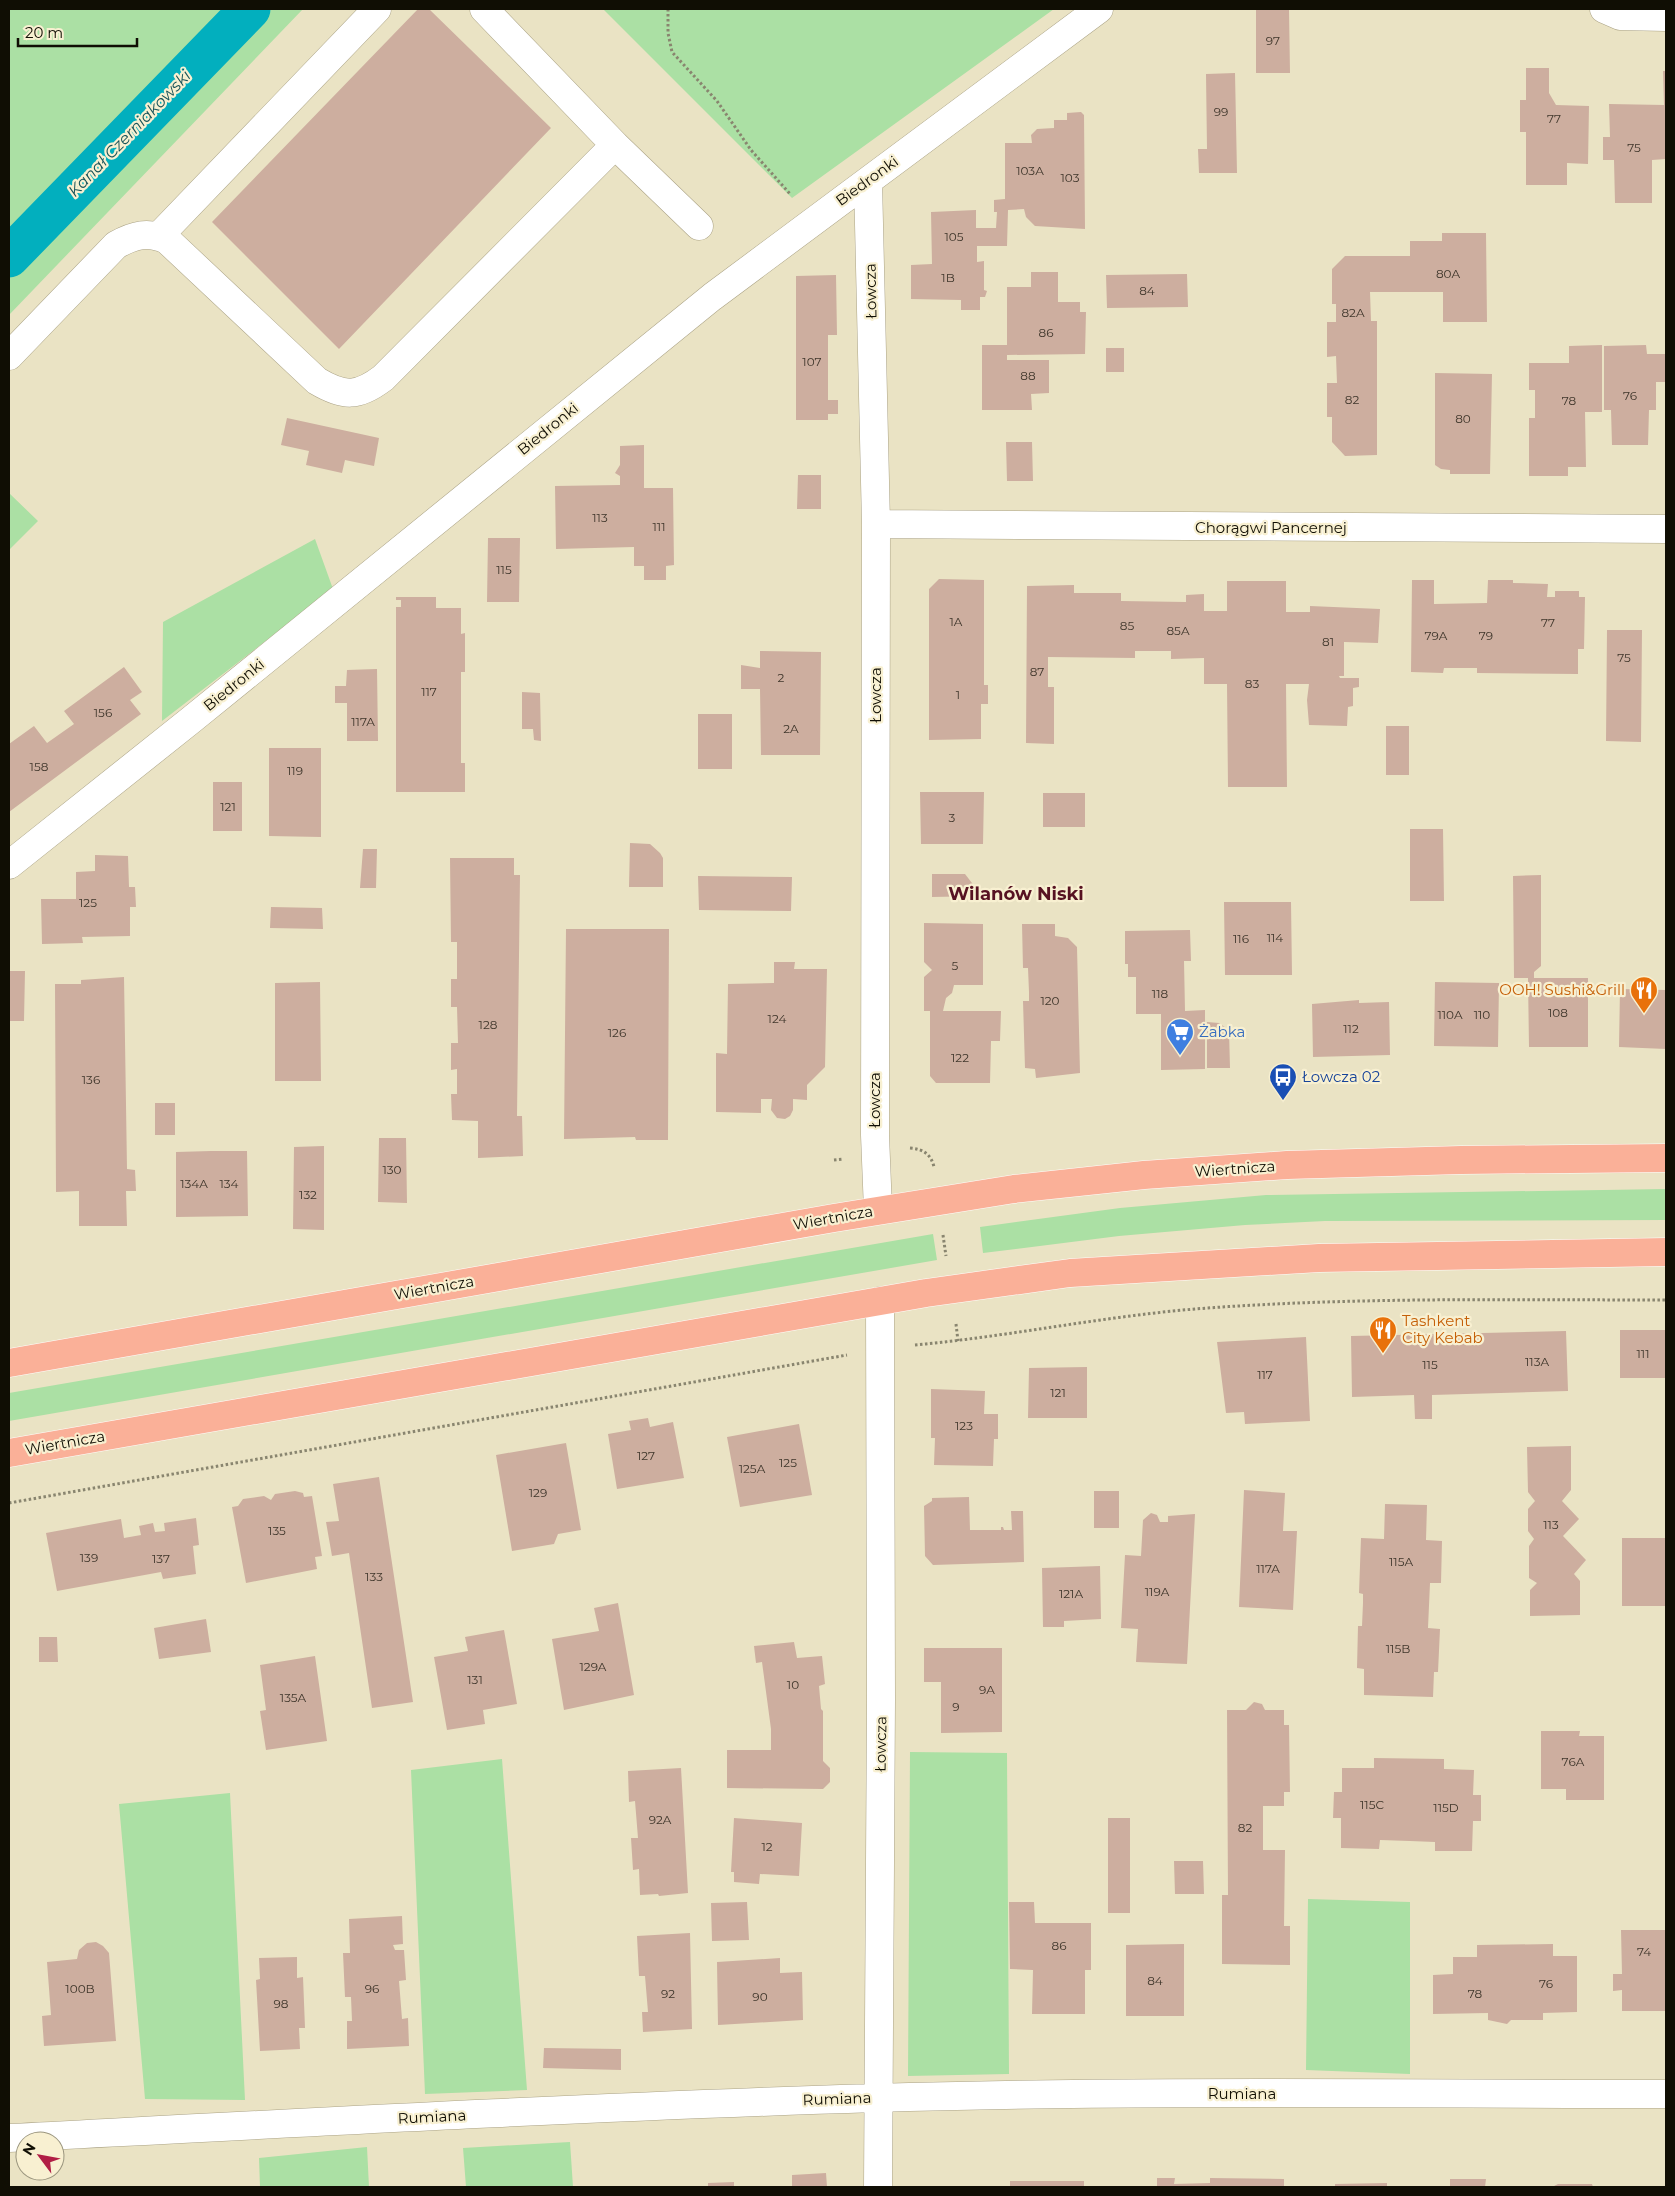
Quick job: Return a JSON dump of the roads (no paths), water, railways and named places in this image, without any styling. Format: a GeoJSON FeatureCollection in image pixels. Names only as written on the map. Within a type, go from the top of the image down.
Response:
{"type":"FeatureCollection","features":[{"type":"Feature","properties":{"kind":"main road","name":"Wiertnicza"},"geometry":{"type":"LineString","coordinates":[[9,1363],[878,1210],[1014,1189],[1144,1175],[1287,1165],[1462,1160],[1666,1158]]}},
{"type":"Feature","properties":{"kind":"main road","name":"Wiertnicza"},"geometry":{"type":"LineString","coordinates":[[9,1453],[880,1300],[1070,1273],[1319,1258],[1666,1252]]}},
{"type":"Feature","properties":{"kind":"street"},"geometry":{"type":"LineString","coordinates":[[159,236],[377,9]]}},
{"type":"Feature","properties":{"kind":"street"},"geometry":{"type":"LineString","coordinates":[[484,9],[615,145],[699,226]]}},
{"type":"Feature","properties":{"kind":"street","name":"Biedronki"},"geometry":{"type":"LineString","coordinates":[[9,865],[192,720],[712,297],[1099,9]]}},
{"type":"Feature","properties":{"kind":"street"},"geometry":{"type":"LineString","coordinates":[[1604,9],[1620,16],[1666,16]]}},
{"type":"Feature","properties":{"kind":"street"},"geometry":{"type":"LineString","coordinates":[[9,356],[116,245],[136,235],[159,236],[168,240],[318,381],[334,391],[355,394],[383,378],[615,145]]}},
{"type":"Feature","properties":{"kind":"street","name":"Łowcza"},"geometry":{"type":"LineString","coordinates":[[868,181],[876,524],[875,1135],[878,1210]]}},
{"type":"Feature","properties":{"kind":"street","name":"Chorągwi Pancernej"},"geometry":{"type":"LineString","coordinates":[[876,524],[1666,529]]}},
{"type":"Feature","properties":{"kind":"street","name":"Łowcza"},"geometry":{"type":"LineString","coordinates":[[878,2187],[881,1700],[880,1300]]}},
{"type":"Feature","properties":{"kind":"street","name":"Rumiana"},"geometry":{"type":"LineString","coordinates":[[9,2138],[571,2110],[878,2098],[1152,2094],[1666,2094]]}},
{"type":"Feature","properties":{"kind":"waterway","name":"Kanał Czerniakowski"},"geometry":{"type":"LineString","coordinates":[[9,257],[250,9]]}},
{"type":"Feature","properties":{"kind":"place","name":"OOH! Sushi&Grill"},"geometry":{"type":"Point","coordinates":[1644,1014]}},
{"type":"Feature","properties":{"kind":"place","name":"Żabka"},"geometry":{"type":"Point","coordinates":[1180,1056]}},
{"type":"Feature","properties":{"kind":"place","name":"Łowcza 02"},"geometry":{"type":"Point","coordinates":[1283,1101]}},
{"type":"Feature","properties":{"kind":"place","name":"Tashkent City Kebab"},"geometry":{"type":"Point","coordinates":[1383,1354]}},
{"type":"Feature","properties":{"kind":"district","name":"Wilanów Niski"},"geometry":{"type":"Point","coordinates":[1016,894]}}]}
